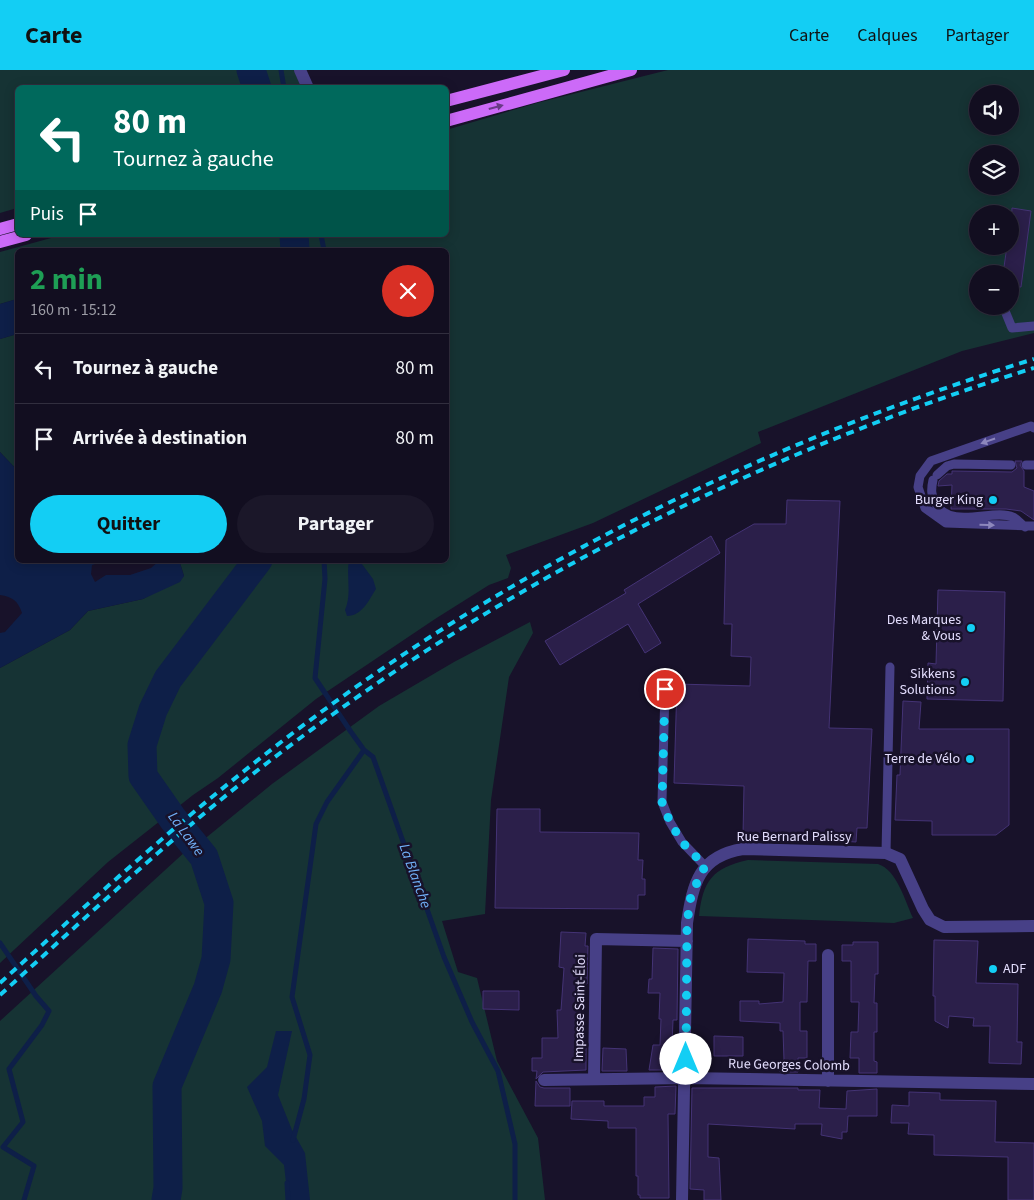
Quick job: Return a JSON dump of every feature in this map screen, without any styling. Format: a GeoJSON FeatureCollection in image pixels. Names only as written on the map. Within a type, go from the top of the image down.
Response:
{"type":"FeatureCollection","features":[{"type":"Feature","properties":{"kind":"main road"},"geometry":{"type":"LineString","coordinates":[[449,101],[564,70]]}},
{"type":"Feature","properties":{"kind":"main road"},"geometry":{"type":"LineString","coordinates":[[449,120],[631,70]]}},
{"type":"Feature","properties":{"kind":"main road"},"geometry":{"type":"LineString","coordinates":[[0,229],[15,225]]}},
{"type":"Feature","properties":{"kind":"main road"},"geometry":{"type":"LineString","coordinates":[[0,242],[19,237]]}},
{"type":"Feature","properties":{"kind":"street"},"geometry":{"type":"LineString","coordinates":[[300,70],[307,85]]}},
{"type":"Feature","properties":{"kind":"street","name":"Rue Bernard Palissy"},"geometry":{"type":"LineString","coordinates":[[705,866],[715,858],[728,852],[743,849],[886,853]]}},
{"type":"Feature","properties":{"kind":"street"},"geometry":{"type":"LineString","coordinates":[[886,853],[900,859],[930,920],[944,927],[1034,926]]}},
{"type":"Feature","properties":{"kind":"street"},"geometry":{"type":"LineString","coordinates":[[682,1200],[686,1078],[687,941],[691,895],[705,866]]}},
{"type":"Feature","properties":{"kind":"street","name":"Impasse Saint-Éloi"},"geometry":{"type":"LineString","coordinates":[[594,1079],[596,939],[687,941]]}},
{"type":"Feature","properties":{"kind":"street"},"geometry":{"type":"LineString","coordinates":[[828,955],[828,1081]]}},
{"type":"Feature","properties":{"kind":"street","name":"Rue Georges Colomb"},"geometry":{"type":"LineString","coordinates":[[544,1080],[686,1078],[1034,1084]]}},
{"type":"Feature","properties":{"kind":"lane"},"geometry":{"type":"LineString","coordinates":[[1007,315],[1012,328],[1034,326]]}},
{"type":"Feature","properties":{"kind":"lane"},"geometry":{"type":"LineString","coordinates":[[1030,526],[946,523],[925,508],[920,498],[918,487],[920,476],[931,461],[1031,426],[1034,428]]}},
{"type":"Feature","properties":{"kind":"lane"},"geometry":{"type":"LineString","coordinates":[[1011,465],[954,464],[947,466],[935,478],[933,499],[938,508],[947,514],[959,517],[1012,516],[1030,526]]}},
{"type":"Feature","properties":{"kind":"lane"},"geometry":{"type":"LineString","coordinates":[[886,853],[890,667]]}},
{"type":"Feature","properties":{"kind":"lane"},"geometry":{"type":"LineString","coordinates":[[665,689],[662,802],[670,822],[682,842],[705,866]]}},
{"type":"Feature","properties":{"kind":"green space"},"geometry":{"type":"Polygon","coordinates":[[[0,70],[294,70],[300,85],[15,85],[15,209],[0,213],[0,70]]]}},
{"type":"Feature","properties":{"kind":"green space"},"geometry":{"type":"Polygon","coordinates":[[[668,70],[1034,70],[1034,333],[962,351],[758,432],[761,443],[593,523],[506,555],[511,568],[508,578],[489,585],[435,619],[316,699],[218,778],[193,795],[108,862],[0,963],[0,668],[70,630],[88,611],[143,599],[184,576],[180,563],[449,563],[449,248],[15,248],[15,300],[0,304],[0,252],[55,237],[449,237],[449,129],[537,103],[668,70]]]}},
{"type":"Feature","properties":{"kind":"green space"},"geometry":{"type":"Polygon","coordinates":[[[15,335],[15,468],[0,452],[0,339],[15,335]]]}},
{"type":"Feature","properties":{"kind":"green space"},"geometry":{"type":"Polygon","coordinates":[[[530,622],[533,633],[509,677],[491,800],[485,914],[442,921],[458,972],[477,978],[497,1061],[538,1138],[545,1200],[0,1200],[0,1021],[187,850],[202,841],[272,784],[379,706],[454,662],[530,622]]]}},
{"type":"Feature","properties":{"kind":"green space"},"geometry":{"type":"Polygon","coordinates":[[[748,860],[878,864],[885,867],[895,879],[913,918],[894,923],[699,916],[703,894],[711,878],[726,867],[748,860]]]}},
{"type":"Feature","properties":{"kind":"water"},"geometry":{"type":"Polygon","coordinates":[[[15,300],[15,335],[0,339],[0,304],[15,300]]]}},
{"type":"Feature","properties":{"kind":"water"},"geometry":{"type":"Polygon","coordinates":[[[0,452],[15,468],[15,563],[98,563],[92,565],[91,574],[95,582],[106,575],[130,575],[151,568],[157,563],[180,563],[184,576],[180,582],[143,599],[88,611],[70,630],[0,668],[0,633],[5,632],[22,613],[19,605],[14,600],[0,595],[0,452]]]}},
{"type":"Feature","properties":{"kind":"water"},"geometry":{"type":"Polygon","coordinates":[[[349,563],[361,563],[373,579],[376,589],[361,610],[347,616],[345,610],[349,592],[349,563]]]}},
{"type":"Feature","properties":{"kind":"water"},"geometry":{"type":"Polygon","coordinates":[[[276,1031],[292,1031],[278,1095],[292,1130],[305,1153],[310,1200],[288,1200],[284,1165],[265,1146],[262,1121],[247,1087],[267,1067],[276,1031]]]}},
{"type":"Feature","properties":{"kind":"building"},"geometry":{"type":"Polygon","coordinates":[[[1019,209],[1031,211],[1021,287],[1019,287],[1019,265],[1004,265],[1006,255],[1019,255],[1019,209]]]}},
{"type":"Feature","properties":{"kind":"building","name":"Burger King"},"geometry":{"type":"Polygon","coordinates":[[[1015,461],[1022,461],[1020,465],[1024,471],[1024,487],[1034,491],[1034,520],[1021,511],[1006,509],[951,509],[952,485],[938,486],[939,481],[947,474],[952,474],[952,471],[1012,472],[1017,468],[1015,461]]]}},
{"type":"Feature","properties":{"kind":"building"},"geometry":{"type":"Polygon","coordinates":[[[787,500],[840,501],[829,728],[872,729],[867,828],[857,828],[856,842],[743,835],[744,786],[674,783],[677,684],[750,686],[751,657],[731,656],[732,624],[724,624],[726,540],[754,524],[786,524],[787,500]]]}},
{"type":"Feature","properties":{"kind":"building"},"geometry":{"type":"Polygon","coordinates":[[[711,536],[720,553],[638,604],[661,643],[645,653],[628,624],[560,665],[545,641],[626,593],[624,590],[711,536]]]}},
{"type":"Feature","properties":{"kind":"building","name":"Des Marques & Vous"},"geometry":{"type":"Polygon","coordinates":[[[938,590],[1005,592],[1003,701],[927,699],[928,663],[936,664],[938,590]]]}},
{"type":"Feature","properties":{"kind":"building"},"geometry":{"type":"Polygon","coordinates":[[[903,701],[921,702],[919,729],[1009,729],[1009,825],[996,835],[932,835],[932,821],[895,820],[897,775],[900,775],[903,701]]]}},
{"type":"Feature","properties":{"kind":"building"},"geometry":{"type":"Polygon","coordinates":[[[497,809],[540,809],[540,832],[639,833],[638,860],[643,860],[642,879],[645,879],[645,895],[638,895],[638,909],[495,908],[497,809]]]}},
{"type":"Feature","properties":{"kind":"building"},"geometry":{"type":"Polygon","coordinates":[[[561,932],[586,933],[585,946],[588,946],[587,984],[584,984],[582,1037],[584,1037],[586,1047],[586,1070],[543,1072],[536,1079],[537,1071],[532,1071],[532,1058],[542,1058],[542,1038],[558,1038],[557,1010],[561,1010],[564,968],[559,967],[561,932]]]}},
{"type":"Feature","properties":{"kind":"building"},"geometry":{"type":"Polygon","coordinates":[[[748,939],[805,941],[805,944],[816,944],[816,961],[808,961],[807,1002],[800,1002],[800,1031],[807,1031],[807,1058],[798,1058],[798,1072],[780,1072],[781,1061],[784,1060],[783,1031],[780,1031],[780,1023],[740,1021],[740,1001],[759,1001],[759,1004],[783,1002],[784,973],[747,972],[748,939]]]}},
{"type":"Feature","properties":{"kind":"building"},"geometry":{"type":"Polygon","coordinates":[[[934,940],[978,941],[976,983],[1018,984],[1017,1042],[1022,1042],[1021,1064],[989,1063],[990,1026],[973,1026],[974,1018],[949,1016],[948,1028],[935,1021],[935,996],[933,996],[934,940]]]}},
{"type":"Feature","properties":{"kind":"building"},"geometry":{"type":"Polygon","coordinates":[[[853,942],[878,942],[878,974],[875,974],[874,1003],[877,1003],[874,1061],[877,1062],[877,1073],[859,1073],[859,1058],[850,1058],[851,1032],[858,1032],[859,1002],[851,1002],[851,961],[842,961],[842,945],[853,945],[853,942]]]}},
{"type":"Feature","properties":{"kind":"building"},"geometry":{"type":"Polygon","coordinates":[[[653,948],[678,949],[677,1020],[673,1020],[672,1045],[677,1045],[676,1070],[649,1070],[653,1045],[660,1045],[661,1019],[659,1019],[660,993],[648,993],[649,979],[652,979],[653,948]]]}},
{"type":"Feature","properties":{"kind":"building"},"geometry":{"type":"Polygon","coordinates":[[[483,991],[519,991],[519,1010],[483,1009],[483,991]]]}},
{"type":"Feature","properties":{"kind":"building"},"geometry":{"type":"Polygon","coordinates":[[[714,1036],[743,1037],[743,1056],[714,1056],[714,1036]]]}},
{"type":"Feature","properties":{"kind":"building"},"geometry":{"type":"Polygon","coordinates":[[[603,1048],[626,1049],[627,1071],[602,1071],[603,1048]]]}},
{"type":"Feature","properties":{"kind":"building"},"geometry":{"type":"Polygon","coordinates":[[[536,1081],[540,1087],[544,1088],[570,1088],[570,1106],[535,1106],[536,1081]]]}},
{"type":"Feature","properties":{"kind":"building"},"geometry":{"type":"Polygon","coordinates":[[[676,1086],[675,1114],[668,1114],[669,1198],[640,1198],[640,1195],[638,1195],[638,1176],[636,1176],[636,1128],[608,1128],[608,1121],[571,1119],[572,1101],[604,1101],[604,1106],[644,1106],[644,1097],[655,1097],[655,1087],[676,1086]]]}},
{"type":"Feature","properties":{"kind":"building"},"geometry":{"type":"Polygon","coordinates":[[[692,1088],[798,1088],[798,1090],[820,1090],[819,1108],[846,1109],[847,1091],[877,1089],[877,1116],[848,1116],[847,1132],[842,1132],[842,1139],[821,1135],[822,1124],[795,1124],[795,1129],[708,1124],[708,1157],[719,1158],[721,1200],[704,1200],[704,1190],[690,1189],[692,1088]]]}},
{"type":"Feature","properties":{"kind":"building"},"geometry":{"type":"Polygon","coordinates":[[[909,1092],[940,1093],[940,1100],[996,1101],[995,1142],[1034,1143],[1034,1200],[1008,1200],[1008,1157],[934,1155],[934,1135],[908,1134],[909,1123],[891,1123],[892,1105],[909,1106],[909,1092]]]}},
{"type":"Feature","properties":{"kind":"waterway"},"geometry":{"type":"LineString","coordinates":[[251,70],[256,85]]}},
{"type":"Feature","properties":{"kind":"waterway","name":"La Blanche"},"geometry":{"type":"LineString","coordinates":[[281,70],[284,85]]}},
{"type":"Feature","properties":{"kind":"waterway","name":"La Lawe"},"geometry":{"type":"LineString","coordinates":[[294,237],[295,248]]}},
{"type":"Feature","properties":{"kind":"waterway","name":"La Blanche"},"geometry":{"type":"LineString","coordinates":[[321,237],[324,248]]}},
{"type":"Feature","properties":{"kind":"waterway","name":"La Lawe"},"geometry":{"type":"LineString","coordinates":[[166,1200],[168,1188],[167,1086],[208,988],[216,959],[219,903],[204,857],[173,819],[143,776],[142,745],[153,710],[168,679],[256,563]]}},
{"type":"Feature","properties":{"kind":"waterway","name":"La Blanche"},"geometry":{"type":"LineString","coordinates":[[324,563],[325,579],[315,678],[364,750],[373,757],[444,957],[472,1022],[498,1071],[515,1144],[515,1200]]}},
{"type":"Feature","properties":{"kind":"waterway"},"geometry":{"type":"LineString","coordinates":[[293,1140],[304,1099],[310,1055],[292,997],[316,824],[327,802],[364,750]]}},
{"type":"Feature","properties":{"kind":"waterway"},"geometry":{"type":"LineString","coordinates":[[0,943],[36,996],[49,1011],[42,1025],[9,1069],[23,1122],[3,1147],[34,1166],[24,1200]]}},
{"type":"Feature","properties":{"kind":"waterway"},"geometry":{"type":"LineString","coordinates":[[287,1183],[288,1200]]}},
{"type":"Feature","properties":{"kind":"railway"},"geometry":{"type":"LineString","coordinates":[[0,983],[160,841],[285,739],[409,650],[493,598],[579,549],[667,504],[756,462],[847,424],[940,390],[1034,359]]}},
{"type":"Feature","properties":{"kind":"railway"},"geometry":{"type":"LineString","coordinates":[[0,995],[154,856],[249,777],[339,710],[431,648],[526,590],[623,536],[722,488],[824,443],[928,403],[1034,368]]}},
{"type":"Feature","properties":{"kind":"place","name":"Burger King"},"geometry":{"type":"Point","coordinates":[993,500]}},
{"type":"Feature","properties":{"kind":"place","name":"Des Marques & Vous"},"geometry":{"type":"Point","coordinates":[971,628]}},
{"type":"Feature","properties":{"kind":"place","name":"Sikkens Solutions"},"geometry":{"type":"Point","coordinates":[965,682]}},
{"type":"Feature","properties":{"kind":"place","name":"Terre de Vélo"},"geometry":{"type":"Point","coordinates":[970,759]}},
{"type":"Feature","properties":{"kind":"place","name":"ADF"},"geometry":{"type":"Point","coordinates":[993,969]}},
{"type":"Feature","properties":{"kind":"route"},"geometry":{"type":"LineString","coordinates":[[665,689],[662,802],[670,822],[682,842],[705,866],[691,895],[687,923],[686,1059]]}}]}
